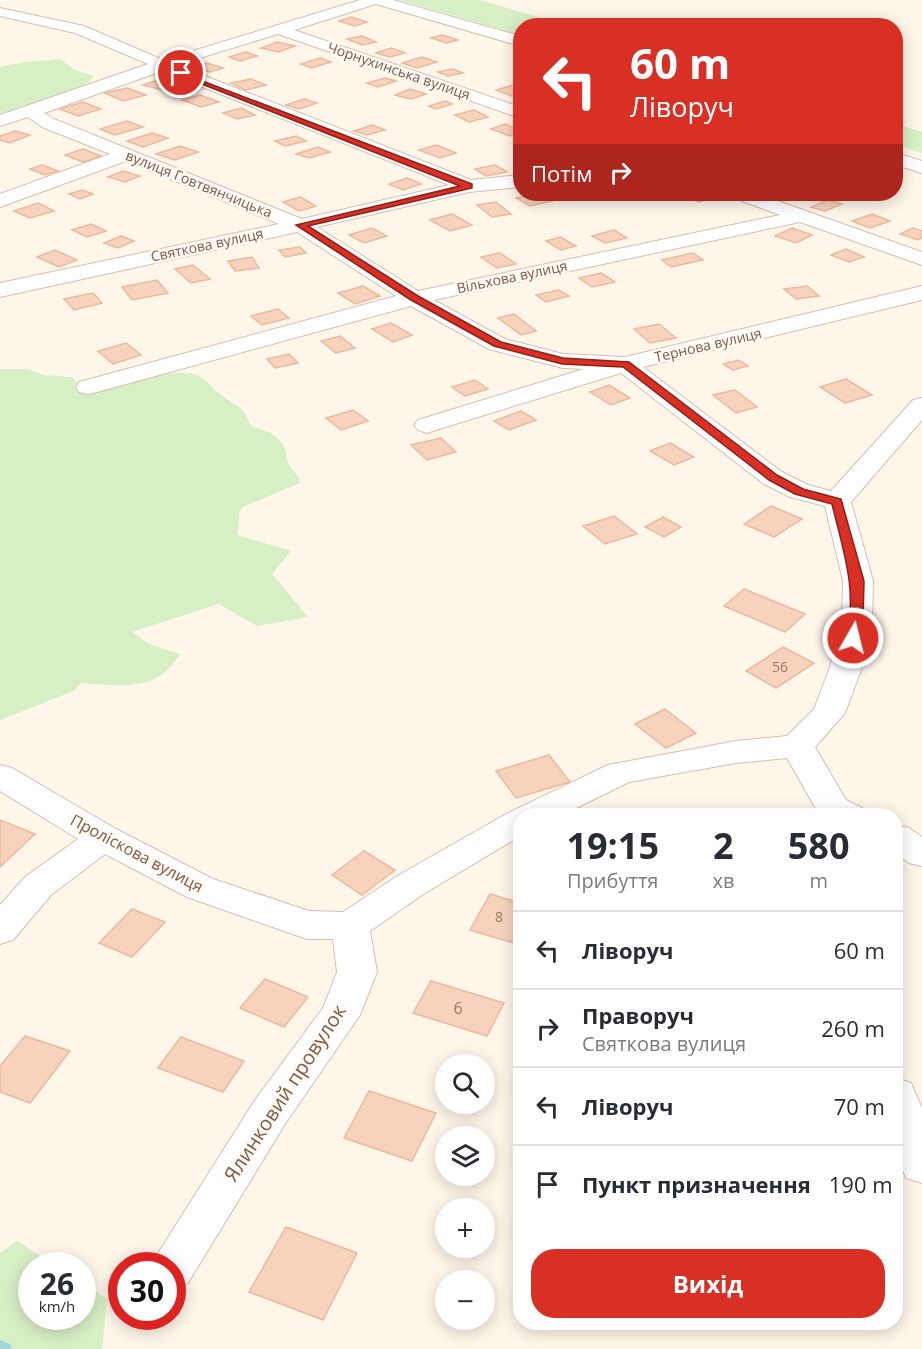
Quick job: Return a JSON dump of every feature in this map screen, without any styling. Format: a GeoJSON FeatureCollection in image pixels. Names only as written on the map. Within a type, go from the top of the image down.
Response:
{"type":"FeatureCollection","features":[{"type":"Feature","properties":{"kind":"street"},"geometry":{"type":"LineString","coordinates":[[0,121],[162,65],[376,0],[513,39]]}},
{"type":"Feature","properties":{"kind":"street"},"geometry":{"type":"LineString","coordinates":[[3,8],[34,3]]}},
{"type":"Feature","properties":{"kind":"street"},"geometry":{"type":"LineString","coordinates":[[3,8],[87,32],[299,121],[469,186]]}},
{"type":"Feature","properties":{"kind":"street","name":"Чорнухинська вулиця"},"geometry":{"type":"LineString","coordinates":[[278,29],[513,112]]}},
{"type":"Feature","properties":{"kind":"street","name":"вулиця Говтвянчицька"},"geometry":{"type":"LineString","coordinates":[[38,109],[35,114],[48,123],[199,182],[300,225],[414,298],[497,344],[562,361],[625,364]]}},
{"type":"Feature","properties":{"kind":"street"},"geometry":{"type":"LineString","coordinates":[[0,201],[125,155]]}},
{"type":"Feature","properties":{"kind":"street"},"geometry":{"type":"LineString","coordinates":[[903,161],[922,167]]}},
{"type":"Feature","properties":{"kind":"street","name":"Святкова вулиця"},"geometry":{"type":"LineString","coordinates":[[0,290],[469,186],[513,182]]}},
{"type":"Feature","properties":{"kind":"street"},"geometry":{"type":"LineString","coordinates":[[760,201],[922,259]]}},
{"type":"Feature","properties":{"kind":"street","name":"Вільхова вулиця"},"geometry":{"type":"LineString","coordinates":[[88,387],[414,298],[801,216]]}},
{"type":"Feature","properties":{"kind":"street","name":"Тернова вулиця"},"geometry":{"type":"LineString","coordinates":[[427,426],[625,364],[922,293]]}},
{"type":"Feature","properties":{"kind":"street"},"geometry":{"type":"LineString","coordinates":[[625,364],[773,478],[799,491],[837,501]]}},
{"type":"Feature","properties":{"kind":"street"},"geometry":{"type":"LineString","coordinates":[[837,501],[922,405]]}},
{"type":"Feature","properties":{"kind":"street"},"geometry":{"type":"LineString","coordinates":[[548,808],[620,773],[736,752],[797,746],[829,713],[845,670],[857,622],[858,581],[837,501]]}},
{"type":"Feature","properties":{"kind":"street"},"geometry":{"type":"LineString","coordinates":[[797,746],[834,808]]}},
{"type":"Feature","properties":{"kind":"street","name":"Проліскова вулиця"},"geometry":{"type":"LineString","coordinates":[[0,776],[103,838],[200,888],[307,925],[350,926]]}},
{"type":"Feature","properties":{"kind":"street"},"geometry":{"type":"LineString","coordinates":[[350,926],[412,884],[513,825]]}},
{"type":"Feature","properties":{"kind":"street"},"geometry":{"type":"LineString","coordinates":[[0,930],[38,886],[103,838]]}},
{"type":"Feature","properties":{"kind":"street"},"geometry":{"type":"LineString","coordinates":[[903,842],[922,854]]}},
{"type":"Feature","properties":{"kind":"street","name":"Ялинковий провулок"},"geometry":{"type":"LineString","coordinates":[[182,1252],[270,1112],[340,1015],[357,972],[350,926]]}},
{"type":"Feature","properties":{"kind":"street"},"geometry":{"type":"LineString","coordinates":[[903,1114],[922,1165]]}},
{"type":"Feature","properties":{"kind":"green space"},"geometry":{"type":"Polygon","coordinates":[[[400,0],[480,0],[541,18],[513,18],[513,33],[400,0]]]}},
{"type":"Feature","properties":{"kind":"green space"},"geometry":{"type":"Polygon","coordinates":[[[60,59],[75,70],[94,76],[77,90],[65,96],[0,118],[0,67],[60,59]]]}},
{"type":"Feature","properties":{"kind":"green space"},"geometry":{"type":"Polygon","coordinates":[[[903,126],[922,132],[922,153],[903,147],[903,126]]]}},
{"type":"Feature","properties":{"kind":"green space"},"geometry":{"type":"Polygon","coordinates":[[[0,369],[28,369],[43,375],[72,377],[78,384],[192,374],[202,378],[217,392],[242,409],[251,426],[276,436],[286,451],[288,463],[300,483],[243,507],[239,513],[238,535],[291,551],[272,574],[308,617],[257,626],[219,604],[132,632],[149,644],[180,654],[160,676],[149,681],[124,685],[81,683],[74,691],[0,720],[0,369]]]}},
{"type":"Feature","properties":{"kind":"green space"},"geometry":{"type":"Polygon","coordinates":[[[17,1241],[34,1252],[18,1252],[18,1330],[96,1330],[96,1292],[107,1299],[102,1349],[0,1349],[0,1253],[17,1241]]]}},
{"type":"Feature","properties":{"kind":"building"},"geometry":{"type":"Polygon","coordinates":[[[351,17],[367,22],[355,26],[339,21],[351,17]]]}},
{"type":"Feature","properties":{"kind":"building"},"geometry":{"type":"Polygon","coordinates":[[[442,35],[458,40],[447,43],[431,38],[442,35]]]}},
{"type":"Feature","properties":{"kind":"building"},"geometry":{"type":"Polygon","coordinates":[[[362,36],[376,42],[362,45],[347,39],[362,36]]]}},
{"type":"Feature","properties":{"kind":"building"},"geometry":{"type":"Polygon","coordinates":[[[277,42],[295,46],[278,52],[261,48],[277,42]]]}},
{"type":"Feature","properties":{"kind":"building"},"geometry":{"type":"Polygon","coordinates":[[[391,48],[405,53],[390,57],[376,53],[391,48]]]}},
{"type":"Feature","properties":{"kind":"building"},"geometry":{"type":"Polygon","coordinates":[[[246,52],[257,56],[240,61],[229,57],[246,52]]]}},
{"type":"Feature","properties":{"kind":"building"},"geometry":{"type":"Polygon","coordinates":[[[422,57],[437,62],[417,68],[402,63],[422,57]]]}},
{"type":"Feature","properties":{"kind":"building"},"geometry":{"type":"Polygon","coordinates":[[[320,58],[331,62],[312,68],[301,64],[320,58]]]}},
{"type":"Feature","properties":{"kind":"building"},"geometry":{"type":"Polygon","coordinates":[[[207,63],[223,68],[210,72],[194,67],[207,63]]]}},
{"type":"Feature","properties":{"kind":"building"},"geometry":{"type":"Polygon","coordinates":[[[453,69],[463,73],[448,76],[438,72],[453,69]]]}},
{"type":"Feature","properties":{"kind":"building"},"geometry":{"type":"Polygon","coordinates":[[[385,78],[396,81],[378,87],[367,83],[385,78]]]}},
{"type":"Feature","properties":{"kind":"building"},"geometry":{"type":"Polygon","coordinates":[[[251,79],[266,85],[246,90],[231,83],[251,79]]]}},
{"type":"Feature","properties":{"kind":"building"},"geometry":{"type":"Polygon","coordinates":[[[158,80],[176,85],[162,90],[143,85],[158,80]]]}},
{"type":"Feature","properties":{"kind":"building"},"geometry":{"type":"Polygon","coordinates":[[[513,85],[513,96],[512,96],[496,90],[513,85]]]}},
{"type":"Feature","properties":{"kind":"building"},"geometry":{"type":"Polygon","coordinates":[[[127,88],[146,95],[123,101],[105,93],[127,88]]]}},
{"type":"Feature","properties":{"kind":"building"},"geometry":{"type":"Polygon","coordinates":[[[410,89],[426,94],[411,99],[395,95],[410,89]]]}},
{"type":"Feature","properties":{"kind":"building"},"geometry":{"type":"Polygon","coordinates":[[[200,95],[219,102],[201,107],[182,100],[200,95]]]}},
{"type":"Feature","properties":{"kind":"building"},"geometry":{"type":"Polygon","coordinates":[[[304,99],[317,103],[299,109],[286,105],[304,99]]]}},
{"type":"Feature","properties":{"kind":"building"},"geometry":{"type":"Polygon","coordinates":[[[445,101],[452,104],[436,109],[429,106],[445,101]]]}},
{"type":"Feature","properties":{"kind":"building"},"geometry":{"type":"Polygon","coordinates":[[[83,102],[101,109],[78,116],[60,109],[83,102]]]}},
{"type":"Feature","properties":{"kind":"building"},"geometry":{"type":"Polygon","coordinates":[[[241,108],[255,115],[237,119],[223,113],[241,108]]]}},
{"type":"Feature","properties":{"kind":"building"},"geometry":{"type":"Polygon","coordinates":[[[474,110],[488,117],[469,122],[455,115],[474,110]]]}},
{"type":"Feature","properties":{"kind":"building"},"geometry":{"type":"Polygon","coordinates":[[[127,121],[143,127],[115,135],[100,129],[127,121]]]}},
{"type":"Feature","properties":{"kind":"building"},"geometry":{"type":"Polygon","coordinates":[[[505,124],[513,127],[513,135],[510,136],[491,129],[505,124]]]}},
{"type":"Feature","properties":{"kind":"building"},"geometry":{"type":"Polygon","coordinates":[[[372,125],[385,130],[367,135],[354,131],[372,125]]]}},
{"type":"Feature","properties":{"kind":"building"},"geometry":{"type":"Polygon","coordinates":[[[15,131],[30,135],[10,143],[0,140],[0,136],[15,131]]]}},
{"type":"Feature","properties":{"kind":"building"},"geometry":{"type":"Polygon","coordinates":[[[152,133],[168,138],[143,147],[127,141],[152,133]]]}},
{"type":"Feature","properties":{"kind":"building"},"geometry":{"type":"Polygon","coordinates":[[[296,136],[306,141],[285,146],[275,141],[296,136]]]}},
{"type":"Feature","properties":{"kind":"building"},"geometry":{"type":"Polygon","coordinates":[[[436,145],[456,153],[440,158],[419,150],[436,145]]]}},
{"type":"Feature","properties":{"kind":"building"},"geometry":{"type":"Polygon","coordinates":[[[180,146],[198,152],[175,160],[156,154],[180,146]]]}},
{"type":"Feature","properties":{"kind":"building"},"geometry":{"type":"Polygon","coordinates":[[[318,147],[330,152],[309,158],[296,154],[318,147]]]}},
{"type":"Feature","properties":{"kind":"building"},"geometry":{"type":"Polygon","coordinates":[[[83,149],[101,156],[83,162],[65,155],[83,149]]]}},
{"type":"Feature","properties":{"kind":"building"},"geometry":{"type":"Polygon","coordinates":[[[42,165],[58,171],[45,175],[30,169],[42,165]]]}},
{"type":"Feature","properties":{"kind":"building"},"geometry":{"type":"Polygon","coordinates":[[[495,165],[507,172],[486,176],[475,169],[495,165]]]}},
{"type":"Feature","properties":{"kind":"building"},"geometry":{"type":"Polygon","coordinates":[[[123,171],[140,176],[125,182],[108,177],[123,171]]]}},
{"type":"Feature","properties":{"kind":"building"},"geometry":{"type":"Polygon","coordinates":[[[407,178],[421,184],[403,190],[389,184],[407,178]]]}},
{"type":"Feature","properties":{"kind":"building"},"geometry":{"type":"Polygon","coordinates":[[[82,190],[93,194],[80,199],[69,194],[82,190]]]}},
{"type":"Feature","properties":{"kind":"building"},"geometry":{"type":"Polygon","coordinates":[[[300,197],[316,206],[299,211],[283,202],[300,197]]]}},
{"type":"Feature","properties":{"kind":"building"},"geometry":{"type":"Polygon","coordinates":[[[521,201],[552,201],[530,206],[521,201]]]}},
{"type":"Feature","properties":{"kind":"building"},"geometry":{"type":"Polygon","coordinates":[[[826,201],[842,204],[825,211],[811,207],[826,201]]]}},
{"type":"Feature","properties":{"kind":"building"},"geometry":{"type":"Polygon","coordinates":[[[496,202],[511,214],[492,217],[477,205],[496,202]]]}},
{"type":"Feature","properties":{"kind":"building"},"geometry":{"type":"Polygon","coordinates":[[[38,203],[54,211],[30,218],[14,211],[38,203]]]}},
{"type":"Feature","properties":{"kind":"building"},"geometry":{"type":"Polygon","coordinates":[[[452,214],[472,225],[450,231],[430,220],[452,214]]]}},
{"type":"Feature","properties":{"kind":"building"},"geometry":{"type":"Polygon","coordinates":[[[872,214],[890,221],[870,228],[852,221],[872,214]]]}},
{"type":"Feature","properties":{"kind":"building"},"geometry":{"type":"Polygon","coordinates":[[[91,224],[106,231],[87,237],[72,230],[91,224]]]}},
{"type":"Feature","properties":{"kind":"building"},"geometry":{"type":"Polygon","coordinates":[[[372,228],[387,236],[364,243],[349,235],[372,228]]]}},
{"type":"Feature","properties":{"kind":"building"},"geometry":{"type":"Polygon","coordinates":[[[792,228],[812,235],[796,243],[775,236],[792,228]]]}},
{"type":"Feature","properties":{"kind":"building"},"geometry":{"type":"Polygon","coordinates":[[[913,228],[922,231],[922,238],[918,240],[900,234],[913,228]]]}},
{"type":"Feature","properties":{"kind":"building"},"geometry":{"type":"Polygon","coordinates":[[[614,230],[627,238],[605,243],[592,236],[614,230]]]}},
{"type":"Feature","properties":{"kind":"building"},"geometry":{"type":"Polygon","coordinates":[[[121,236],[134,241],[118,248],[104,243],[121,236]]]}},
{"type":"Feature","properties":{"kind":"building"},"geometry":{"type":"Polygon","coordinates":[[[560,237],[576,246],[561,250],[546,241],[560,237]]]}},
{"type":"Feature","properties":{"kind":"building"},"geometry":{"type":"Polygon","coordinates":[[[300,247],[306,253],[285,257],[279,250],[300,247]]]}},
{"type":"Feature","properties":{"kind":"building"},"geometry":{"type":"Polygon","coordinates":[[[846,249],[864,257],[849,262],[831,255],[846,249]]]}},
{"type":"Feature","properties":{"kind":"building"},"geometry":{"type":"Polygon","coordinates":[[[55,250],[77,260],[59,267],[37,257],[55,250]]]}},
{"type":"Feature","properties":{"kind":"building"},"geometry":{"type":"Polygon","coordinates":[[[500,253],[516,264],[497,268],[481,257],[500,253]]]}},
{"type":"Feature","properties":{"kind":"building"},"geometry":{"type":"Polygon","coordinates":[[[693,253],[703,260],[671,267],[662,260],[693,253]]]}},
{"type":"Feature","properties":{"kind":"building"},"geometry":{"type":"Polygon","coordinates":[[[252,257],[259,268],[235,271],[228,261],[252,257]]]}},
{"type":"Feature","properties":{"kind":"building"},"geometry":{"type":"Polygon","coordinates":[[[193,265],[210,279],[191,283],[175,269],[193,265]]]}},
{"type":"Feature","properties":{"kind":"building"},"geometry":{"type":"Polygon","coordinates":[[[601,273],[615,282],[592,287],[579,278],[601,273]]]}},
{"type":"Feature","properties":{"kind":"building"},"geometry":{"type":"Polygon","coordinates":[[[157,280],[168,293],[132,300],[122,287],[157,280]]]}},
{"type":"Feature","properties":{"kind":"building"},"geometry":{"type":"Polygon","coordinates":[[[363,286],[380,296],[355,304],[338,293],[363,286]]]}},
{"type":"Feature","properties":{"kind":"building"},"geometry":{"type":"Polygon","coordinates":[[[807,286],[819,296],[796,299],[784,289],[807,286]]]}},
{"type":"Feature","properties":{"kind":"building"},"geometry":{"type":"Polygon","coordinates":[[[558,290],[569,296],[546,302],[536,295],[558,290]]]}},
{"type":"Feature","properties":{"kind":"building"},"geometry":{"type":"Polygon","coordinates":[[[93,293],[102,303],[74,310],[64,299],[93,293]]]}},
{"type":"Feature","properties":{"kind":"building"},"geometry":{"type":"Polygon","coordinates":[[[278,309],[289,318],[262,325],[251,316],[278,309]]]}},
{"type":"Feature","properties":{"kind":"building"},"geometry":{"type":"Polygon","coordinates":[[[514,314],[536,331],[521,335],[498,318],[514,314]]]}},
{"type":"Feature","properties":{"kind":"building"},"geometry":{"type":"Polygon","coordinates":[[[391,323],[412,335],[393,342],[372,329],[391,323]]]}},
{"type":"Feature","properties":{"kind":"building"},"geometry":{"type":"Polygon","coordinates":[[[659,324],[676,338],[650,343],[634,329],[659,324]]]}},
{"type":"Feature","properties":{"kind":"building"},"geometry":{"type":"Polygon","coordinates":[[[340,336],[355,348],[336,353],[321,341],[340,336]]]}},
{"type":"Feature","properties":{"kind":"building"},"geometry":{"type":"Polygon","coordinates":[[[126,343],[141,355],[113,364],[98,351],[126,343]]]}},
{"type":"Feature","properties":{"kind":"building"},"geometry":{"type":"Polygon","coordinates":[[[289,354],[298,363],[275,368],[267,359],[289,354]]]}},
{"type":"Feature","properties":{"kind":"building"},"geometry":{"type":"Polygon","coordinates":[[[739,360],[748,366],[733,370],[723,364],[739,360]]]}},
{"type":"Feature","properties":{"kind":"building"},"geometry":{"type":"Polygon","coordinates":[[[846,379],[872,395],[845,403],[820,387],[846,379]]]}},
{"type":"Feature","properties":{"kind":"building"},"geometry":{"type":"Polygon","coordinates":[[[475,380],[488,389],[465,396],[452,387],[475,380]]]}},
{"type":"Feature","properties":{"kind":"building"},"geometry":{"type":"Polygon","coordinates":[[[609,385],[630,398],[611,405],[590,392],[609,385]]]}},
{"type":"Feature","properties":{"kind":"building"},"geometry":{"type":"Polygon","coordinates":[[[735,390],[757,407],[736,413],[713,395],[735,390]]]}},
{"type":"Feature","properties":{"kind":"building"},"geometry":{"type":"Polygon","coordinates":[[[353,410],[368,421],[341,430],[326,418],[353,410]]]}},
{"type":"Feature","properties":{"kind":"building"},"geometry":{"type":"Polygon","coordinates":[[[521,411],[536,420],[509,430],[494,421],[521,411]]]}},
{"type":"Feature","properties":{"kind":"building"},"geometry":{"type":"Polygon","coordinates":[[[441,438],[456,452],[427,460],[411,445],[441,438]]]}},
{"type":"Feature","properties":{"kind":"building"},"geometry":{"type":"Polygon","coordinates":[[[670,443],[694,457],[674,465],[650,451],[670,443]]]}},
{"type":"Feature","properties":{"kind":"building"},"geometry":{"type":"Polygon","coordinates":[[[771,506],[802,519],[774,537],[744,524],[771,506]]]}},
{"type":"Feature","properties":{"kind":"building"},"geometry":{"type":"Polygon","coordinates":[[[614,516],[637,534],[605,544],[583,526],[614,516]]]}},
{"type":"Feature","properties":{"kind":"building"},"geometry":{"type":"Polygon","coordinates":[[[663,517],[681,527],[664,537],[645,527],[663,517]]]}},
{"type":"Feature","properties":{"kind":"building"},"geometry":{"type":"Polygon","coordinates":[[[744,589],[805,614],[785,632],[724,606],[744,589]]]}},
{"type":"Feature","properties":{"kind":"building"},"geometry":{"type":"Polygon","coordinates":[[[783,647],[814,663],[776,688],[746,671],[783,647]]]}},
{"type":"Feature","properties":{"kind":"building"},"geometry":{"type":"Polygon","coordinates":[[[665,709],[696,733],[666,748],[635,724],[665,709]]]}},
{"type":"Feature","properties":{"kind":"building"},"geometry":{"type":"Polygon","coordinates":[[[549,755],[570,782],[516,798],[496,771],[549,755]]]}},
{"type":"Feature","properties":{"kind":"building"},"geometry":{"type":"Polygon","coordinates":[[[0,820],[35,834],[0,867],[0,820]]]}},
{"type":"Feature","properties":{"kind":"building"},"geometry":{"type":"Polygon","coordinates":[[[364,851],[395,870],[362,895],[332,875],[364,851]]]}},
{"type":"Feature","properties":{"kind":"building"},"geometry":{"type":"Polygon","coordinates":[[[490,894],[513,901],[513,943],[470,930],[490,894]]]}},
{"type":"Feature","properties":{"kind":"building"},"geometry":{"type":"Polygon","coordinates":[[[132,909],[165,922],[132,957],[99,943],[132,909]]]}},
{"type":"Feature","properties":{"kind":"building"},"geometry":{"type":"Polygon","coordinates":[[[265,979],[308,997],[284,1027],[240,1008],[265,979]]]}},
{"type":"Feature","properties":{"kind":"building"},"geometry":{"type":"Polygon","coordinates":[[[431,981],[504,1003],[487,1036],[413,1013],[431,981]]]}},
{"type":"Feature","properties":{"kind":"building"},"geometry":{"type":"Polygon","coordinates":[[[25,1036],[70,1051],[30,1103],[0,1092],[0,1066],[25,1036]]]}},
{"type":"Feature","properties":{"kind":"building"},"geometry":{"type":"Polygon","coordinates":[[[181,1037],[244,1061],[223,1092],[158,1068],[181,1037]]]}},
{"type":"Feature","properties":{"kind":"building"},"geometry":{"type":"Polygon","coordinates":[[[369,1091],[436,1114],[412,1161],[344,1138],[369,1091]]]}},
{"type":"Feature","properties":{"kind":"building"},"geometry":{"type":"Polygon","coordinates":[[[286,1227],[357,1253],[323,1320],[249,1292],[286,1227]]]}},
{"type":"Feature","properties":{"kind":"waterway"},"geometry":{"type":"LineString","coordinates":[[0,1346],[5,1349]]}},
{"type":"Feature","properties":{"kind":"route"},"geometry":{"type":"LineString","coordinates":[[181,73],[469,186],[300,225],[414,298],[497,344],[528,354],[562,361],[625,364],[773,478],[799,491],[837,501],[858,581],[857,622],[853,638]]}}]}
